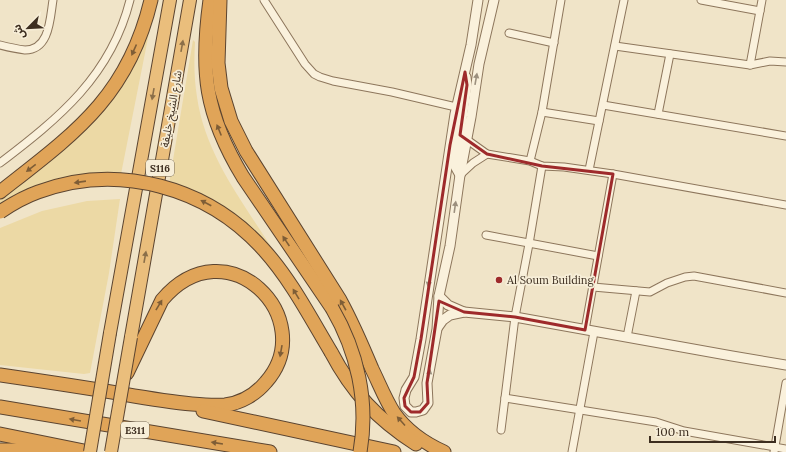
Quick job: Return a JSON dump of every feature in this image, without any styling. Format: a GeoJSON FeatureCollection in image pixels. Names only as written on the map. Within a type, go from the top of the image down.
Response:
{"type":"FeatureCollection","features":[{"type":"Feature","properties":{"kind":"highway"},"geometry":{"type":"LineString","coordinates":[[0,192],[72,135],[105,99],[121,75],[135,49],[151,0]]}},
{"type":"Feature","properties":{"kind":"highway","name":"شارع الشيخ خليفة"},"geometry":{"type":"LineString","coordinates":[[86,451],[110,333],[170,0]]}},
{"type":"Feature","properties":{"kind":"highway","name":"شارع الشيخ خليفة"},"geometry":{"type":"LineString","coordinates":[[136,338],[190,0]]}},
{"type":"Feature","properties":{"kind":"highway"},"geometry":{"type":"LineString","coordinates":[[210,0],[205,46],[206,82],[210,102],[221,135],[243,177],[332,308],[348,341],[357,366],[360,382],[363,414],[360,452]]}},
{"type":"Feature","properties":{"kind":"highway"},"geometry":{"type":"LineString","coordinates":[[220,0],[218,63],[224,99],[240,141],[340,300],[394,413],[420,439],[444,452]]}},
{"type":"Feature","properties":{"kind":"highway"},"geometry":{"type":"LineString","coordinates":[[228,0],[225,55],[229,88],[238,117],[260,163],[265,181]]}},
{"type":"Feature","properties":{"kind":"highway"},"geometry":{"type":"LineString","coordinates":[[0,212],[24,198],[38,192],[68,183],[114,180],[143,182],[163,186],[183,192],[220,211],[243,228],[264,249],[290,284],[341,371],[353,389],[367,405],[400,434],[418,446],[432,452]]}},
{"type":"Feature","properties":{"kind":"highway"},"geometry":{"type":"LineString","coordinates":[[0,375],[74,385],[170,402],[213,406],[227,405],[240,401],[252,395],[271,376],[281,355],[282,332],[275,309],[269,298],[261,289],[240,276],[228,272],[216,271],[203,272],[191,276],[170,290],[136,338],[123,380],[111,452]]}},
{"type":"Feature","properties":{"kind":"highway"},"geometry":{"type":"LineString","coordinates":[[170,402],[207,412],[394,452]]}},
{"type":"Feature","properties":{"kind":"highway","name":"E311"},"geometry":{"type":"LineString","coordinates":[[0,407],[270,452]]}},
{"type":"Feature","properties":{"kind":"highway"},"geometry":{"type":"LineString","coordinates":[[0,434],[86,451]]}},
{"type":"Feature","properties":{"kind":"highway"},"geometry":{"type":"LineString","coordinates":[[0,450],[86,451]]}},
{"type":"Feature","properties":{"kind":"street"},"geometry":{"type":"LineString","coordinates":[[0,45],[26,50],[37,47],[42,43],[47,33],[53,0]]}},
{"type":"Feature","properties":{"kind":"street"},"geometry":{"type":"LineString","coordinates":[[0,163],[52,122],[84,90],[109,52],[122,25],[130,0]]}},
{"type":"Feature","properties":{"kind":"street"},"geometry":{"type":"LineString","coordinates":[[264,0],[305,64],[320,77],[333,82],[392,92],[456,107]]}},
{"type":"Feature","properties":{"kind":"street"},"geometry":{"type":"LineString","coordinates":[[478,0],[465,72],[456,107],[414,377],[406,390],[404,398],[405,406],[411,412],[420,412],[428,403],[427,383],[437,329],[440,296],[450,246],[460,175],[479,64],[494,0]]}},
{"type":"Feature","properties":{"kind":"street"},"geometry":{"type":"LineString","coordinates":[[530,161],[542,112],[561,0]]}},
{"type":"Feature","properties":{"kind":"street"},"geometry":{"type":"LineString","coordinates":[[589,170],[624,0]]}},
{"type":"Feature","properties":{"kind":"street"},"geometry":{"type":"LineString","coordinates":[[701,0],[760,11]]}},
{"type":"Feature","properties":{"kind":"street"},"geometry":{"type":"LineString","coordinates":[[750,65],[762,0]]}},
{"type":"Feature","properties":{"kind":"street"},"geometry":{"type":"LineString","coordinates":[[509,33],[554,43]]}},
{"type":"Feature","properties":{"kind":"street"},"geometry":{"type":"LineString","coordinates":[[615,46],[750,65],[770,61],[786,62]]}},
{"type":"Feature","properties":{"kind":"street"},"geometry":{"type":"LineString","coordinates":[[658,114],[670,54]]}},
{"type":"Feature","properties":{"kind":"street"},"geometry":{"type":"LineString","coordinates":[[460,175],[455,166],[467,85],[465,72]]}},
{"type":"Feature","properties":{"kind":"street"},"geometry":{"type":"LineString","coordinates":[[603,105],[786,136]]}},
{"type":"Feature","properties":{"kind":"street"},"geometry":{"type":"LineString","coordinates":[[542,112],[599,121]]}},
{"type":"Feature","properties":{"kind":"street"},"geometry":{"type":"LineString","coordinates":[[466,140],[487,154],[530,161],[542,166],[589,170],[786,205]]}},
{"type":"Feature","properties":{"kind":"street"},"geometry":{"type":"LineString","coordinates":[[460,175],[473,163],[487,154]]}},
{"type":"Feature","properties":{"kind":"street"},"geometry":{"type":"LineString","coordinates":[[501,430],[515,317],[542,166]]}},
{"type":"Feature","properties":{"kind":"street"},"geometry":{"type":"LineString","coordinates":[[585,330],[613,174]]}},
{"type":"Feature","properties":{"kind":"street"},"geometry":{"type":"LineString","coordinates":[[486,235],[598,256]]}},
{"type":"Feature","properties":{"kind":"street"},"geometry":{"type":"LineString","coordinates":[[593,287],[653,291],[667,283],[685,277],[694,276],[786,293]]}},
{"type":"Feature","properties":{"kind":"street"},"geometry":{"type":"LineString","coordinates":[[627,337],[636,291]]}},
{"type":"Feature","properties":{"kind":"street"},"geometry":{"type":"LineString","coordinates":[[440,296],[448,305],[464,312]]}},
{"type":"Feature","properties":{"kind":"street"},"geometry":{"type":"LineString","coordinates":[[437,329],[446,317],[464,312],[515,317],[786,365]]}},
{"type":"Feature","properties":{"kind":"street"},"geometry":{"type":"LineString","coordinates":[[572,452],[594,332]]}},
{"type":"Feature","properties":{"kind":"street"},"geometry":{"type":"LineString","coordinates":[[775,449],[786,383]]}},
{"type":"Feature","properties":{"kind":"street"},"geometry":{"type":"LineString","coordinates":[[505,398],[656,422],[684,431],[775,449],[786,449]]}},
{"type":"Feature","properties":{"kind":"highlighted area"},"geometry":{"type":"Polygon","coordinates":[[[465,72],[467,85],[460,135],[487,154],[542,166],[613,174],[585,330],[515,317],[464,312],[439,301],[427,383],[428,403],[420,412],[411,412],[405,406],[404,398],[414,377],[450,145],[465,72]]]}},
{"type":"Feature","properties":{"kind":"sand"},"geometry":{"type":"Polygon","coordinates":[[[150,28],[121,174],[81,175],[36,186],[0,204],[0,197],[53,156],[139,52],[150,28]]]}},
{"type":"Feature","properties":{"kind":"sand"},"geometry":{"type":"Polygon","coordinates":[[[193,40],[195,42],[194,70],[197,97],[202,120],[210,142],[219,164],[282,264],[169,184],[193,40]]]}},
{"type":"Feature","properties":{"kind":"sand"},"geometry":{"type":"Polygon","coordinates":[[[120,199],[109,273],[90,373],[84,374],[0,365],[0,228],[42,211],[87,201],[120,199]]]}},
{"type":"Feature","properties":{"kind":"place","name":"Al Soum Building"},"geometry":{"type":"Point","coordinates":[499,280]}}]}
